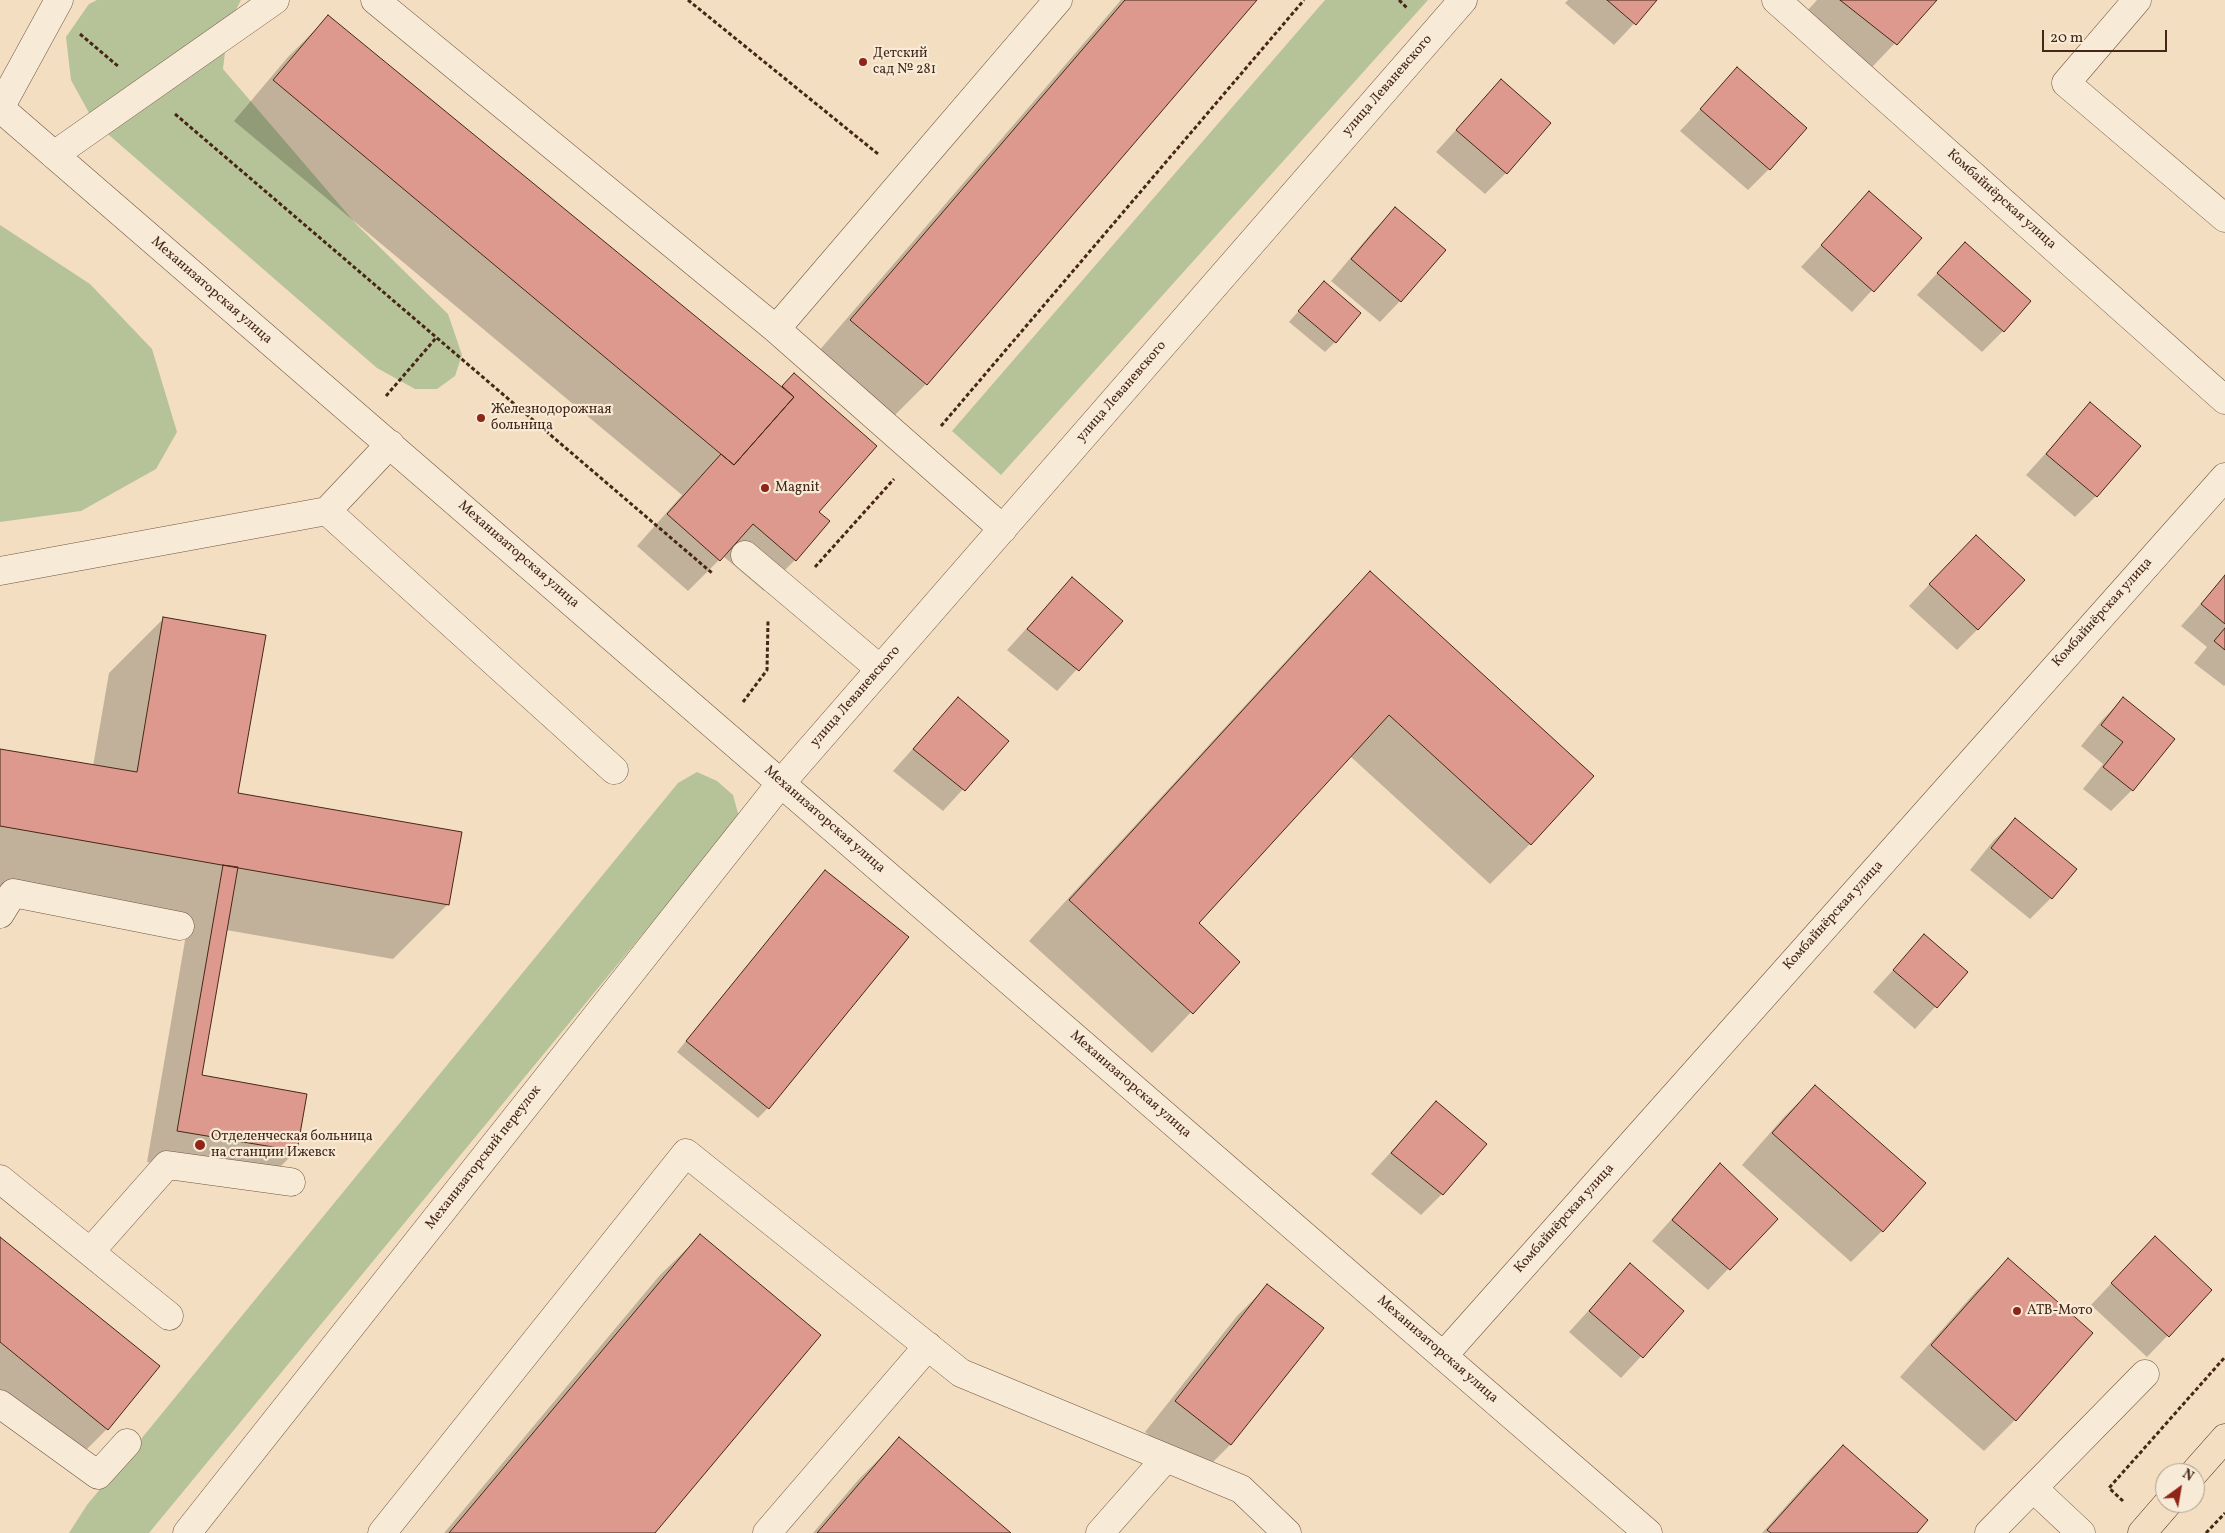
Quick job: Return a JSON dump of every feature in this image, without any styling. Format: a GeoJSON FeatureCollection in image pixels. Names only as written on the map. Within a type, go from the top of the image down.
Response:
{"type":"FeatureCollection","features":[{"type":"Feature","properties":{"kind":"main road"},"geometry":{"type":"LineString","coordinates":[[2203,1463],[2225,1438]]}},
{"type":"Feature","properties":{"kind":"main road"},"geometry":{"type":"LineString","coordinates":[[2145,1529],[2159,1513]]}},
{"type":"Feature","properties":{"kind":"street"},"geometry":{"type":"LineString","coordinates":[[0,108],[58,0]]}},
{"type":"Feature","properties":{"kind":"street"},"geometry":{"type":"LineString","coordinates":[[54,155],[275,0]]}},
{"type":"Feature","properties":{"kind":"street"},"geometry":{"type":"LineString","coordinates":[[375,0],[776,330],[1003,529]]}},
{"type":"Feature","properties":{"kind":"street"},"geometry":{"type":"LineString","coordinates":[[776,330],[1058,0]]}},
{"type":"Feature","properties":{"kind":"street","name":"улица Леваневского"},"geometry":{"type":"LineString","coordinates":[[781,783],[1463,0]]}},
{"type":"Feature","properties":{"kind":"street","name":"Комбайнёрская улица"},"geometry":{"type":"LineString","coordinates":[[1776,0],[2225,400]]}},
{"type":"Feature","properties":{"kind":"street"},"geometry":{"type":"LineString","coordinates":[[2137,0],[2066,83],[2225,218]]}},
{"type":"Feature","properties":{"kind":"street","name":"Механизаторская улица"},"geometry":{"type":"LineString","coordinates":[[0,108],[1648,1533]]}},
{"type":"Feature","properties":{"kind":"street"},"geometry":{"type":"LineString","coordinates":[[0,571],[327,511],[390,444]]}},
{"type":"Feature","properties":{"kind":"street","name":"Комбайнёрская улица"},"geometry":{"type":"LineString","coordinates":[[1443,1356],[2225,476]]}},
{"type":"Feature","properties":{"kind":"street"},"geometry":{"type":"LineString","coordinates":[[327,511],[614,770]]}},
{"type":"Feature","properties":{"kind":"street"},"geometry":{"type":"LineString","coordinates":[[745,555],[880,670]]}},
{"type":"Feature","properties":{"kind":"street","name":"Механизаторский переулок"},"geometry":{"type":"LineString","coordinates":[[187,1533],[781,783]]}},
{"type":"Feature","properties":{"kind":"street"},"geometry":{"type":"LineString","coordinates":[[0,914],[13,894],[180,926]]}},
{"type":"Feature","properties":{"kind":"street"},"geometry":{"type":"LineString","coordinates":[[382,1533],[686,1153],[961,1373],[1241,1490],[1288,1533]]}},
{"type":"Feature","properties":{"kind":"street"},"geometry":{"type":"LineString","coordinates":[[90,1252],[167,1165],[290,1182]]}},
{"type":"Feature","properties":{"kind":"street"},"geometry":{"type":"LineString","coordinates":[[0,1180],[169,1316]]}},
{"type":"Feature","properties":{"kind":"street"},"geometry":{"type":"LineString","coordinates":[[767,1533],[928,1346]]}},
{"type":"Feature","properties":{"kind":"street"},"geometry":{"type":"LineString","coordinates":[[1989,1533],[2145,1374]]}},
{"type":"Feature","properties":{"kind":"street"},"geometry":{"type":"LineString","coordinates":[[0,1404],[98,1474],[127,1443]]}},
{"type":"Feature","properties":{"kind":"street"},"geometry":{"type":"LineString","coordinates":[[1100,1533],[1166,1458]]}},
{"type":"Feature","properties":{"kind":"street"},"geometry":{"type":"LineString","coordinates":[[2033,1488],[2081,1533]]}},
{"type":"Feature","properties":{"kind":"path"},"geometry":{"type":"LineString","coordinates":[[688,0],[906,176]]}},
{"type":"Feature","properties":{"kind":"path"},"geometry":{"type":"LineString","coordinates":[[364,422],[436,338]]}},
{"type":"Feature","properties":{"kind":"path"},"geometry":{"type":"LineString","coordinates":[[722,732],[767,670],[768,620]]}},
{"type":"Feature","properties":{"kind":"path"},"geometry":{"type":"LineString","coordinates":[[2145,1529],[2109,1488],[2225,1356]]}},
{"type":"Feature","properties":{"kind":"path"},"geometry":{"type":"LineString","coordinates":[[2206,1533],[2225,1513]]}},
{"type":"Feature","properties":{"kind":"green space"},"geometry":{"type":"Polygon","coordinates":[[[97,0],[241,0],[228,25],[223,69],[357,225],[448,314],[462,355],[455,376],[437,389],[415,389],[377,368],[94,122],[71,80],[66,37],[89,4],[97,0]]]}},
{"type":"Feature","properties":{"kind":"green space"},"geometry":{"type":"Polygon","coordinates":[[[1325,0],[1428,0],[1001,475],[952,431],[1325,0]]]}},
{"type":"Feature","properties":{"kind":"green space"},"geometry":{"type":"Polygon","coordinates":[[[0,225],[90,284],[152,349],[177,432],[156,469],[81,511],[0,522],[0,225]]]}},
{"type":"Feature","properties":{"kind":"green space"},"geometry":{"type":"Polygon","coordinates":[[[697,772],[717,781],[733,795],[739,817],[149,1533],[69,1533],[87,1505],[678,783],[697,772]]]}},
{"type":"Feature","properties":{"kind":"building"},"geometry":{"type":"Polygon","coordinates":[[[1125,0],[1257,0],[927,385],[850,320],[1125,0]]]}},
{"type":"Feature","properties":{"kind":"building"},"geometry":{"type":"Polygon","coordinates":[[[1607,0],[1657,0],[1636,25],[1607,0]]]}},
{"type":"Feature","properties":{"kind":"building"},"geometry":{"type":"Polygon","coordinates":[[[1840,0],[1937,0],[1897,45],[1840,0]]]}},
{"type":"Feature","properties":{"kind":"building"},"geometry":{"type":"Polygon","coordinates":[[[328,15],[794,397],[734,465],[273,80],[328,15]]]}},
{"type":"Feature","properties":{"kind":"building"},"geometry":{"type":"Polygon","coordinates":[[[1737,67],[1807,128],[1770,170],[1700,109],[1737,67]]]}},
{"type":"Feature","properties":{"kind":"building"},"geometry":{"type":"Polygon","coordinates":[[[1501,79],[1551,123],[1507,174],[1456,130],[1501,79]]]}},
{"type":"Feature","properties":{"kind":"building"},"geometry":{"type":"Polygon","coordinates":[[[1869,191],[1922,238],[1874,292],[1821,245],[1869,191]]]}},
{"type":"Feature","properties":{"kind":"building"},"geometry":{"type":"Polygon","coordinates":[[[1395,207],[1446,250],[1401,302],[1351,259],[1395,207]]]}},
{"type":"Feature","properties":{"kind":"building"},"geometry":{"type":"Polygon","coordinates":[[[1965,242],[2031,301],[2004,332],[1937,273],[1965,242]]]}},
{"type":"Feature","properties":{"kind":"building"},"geometry":{"type":"Polygon","coordinates":[[[1324,281],[1361,313],[1336,343],[1298,311],[1324,281]]]}},
{"type":"Feature","properties":{"kind":"building","name":"Magnit"},"geometry":{"type":"Polygon","coordinates":[[[794,373],[877,446],[819,512],[830,521],[796,561],[753,524],[720,561],[667,514],[721,454],[734,465],[794,397],[782,386],[794,373]]]}},
{"type":"Feature","properties":{"kind":"building"},"geometry":{"type":"Polygon","coordinates":[[[2090,402],[2141,446],[2097,497],[2046,454],[2090,402]]]}},
{"type":"Feature","properties":{"kind":"building"},"geometry":{"type":"Polygon","coordinates":[[[1976,535],[2025,580],[1978,630],[1929,584],[1976,535]]]}},
{"type":"Feature","properties":{"kind":"building"},"geometry":{"type":"Polygon","coordinates":[[[1370,571],[1594,776],[1531,845],[1389,715],[1199,923],[1240,962],[1193,1014],[1069,900],[1370,571]]]}},
{"type":"Feature","properties":{"kind":"building"},"geometry":{"type":"Polygon","coordinates":[[[2225,575],[2225,624],[2201,604],[2225,575]]]}},
{"type":"Feature","properties":{"kind":"building"},"geometry":{"type":"Polygon","coordinates":[[[1072,577],[1123,621],[1079,671],[1027,629],[1072,577]]]}},
{"type":"Feature","properties":{"kind":"building"},"geometry":{"type":"Polygon","coordinates":[[[163,617],[266,635],[238,793],[462,832],[449,905],[0,826],[0,749],[137,772],[163,617]]]}},
{"type":"Feature","properties":{"kind":"building"},"geometry":{"type":"Polygon","coordinates":[[[2225,628],[2225,650],[2214,641],[2225,628]]]}},
{"type":"Feature","properties":{"kind":"building"},"geometry":{"type":"Polygon","coordinates":[[[958,697],[1009,741],[965,791],[913,749],[958,697]]]}},
{"type":"Feature","properties":{"kind":"building"},"geometry":{"type":"Polygon","coordinates":[[[2123,697],[2175,739],[2133,791],[2103,767],[2123,742],[2101,725],[2123,697]]]}},
{"type":"Feature","properties":{"kind":"building"},"geometry":{"type":"Polygon","coordinates":[[[2015,818],[2077,869],[2052,899],[1991,848],[2015,818]]]}},
{"type":"Feature","properties":{"kind":"building"},"geometry":{"type":"Polygon","coordinates":[[[223,865],[238,867],[202,1075],[307,1094],[297,1151],[177,1131],[223,865]]]}},
{"type":"Feature","properties":{"kind":"building"},"geometry":{"type":"Polygon","coordinates":[[[825,870],[909,937],[769,1109],[686,1041],[825,870]]]}},
{"type":"Feature","properties":{"kind":"building"},"geometry":{"type":"Polygon","coordinates":[[[1924,934],[1968,972],[1937,1008],[1893,970],[1924,934]]]}},
{"type":"Feature","properties":{"kind":"building"},"geometry":{"type":"Polygon","coordinates":[[[1815,1085],[1926,1183],[1883,1232],[1772,1133],[1815,1085]]]}},
{"type":"Feature","properties":{"kind":"building"},"geometry":{"type":"Polygon","coordinates":[[[1436,1101],[1487,1144],[1443,1195],[1391,1153],[1436,1101]]]}},
{"type":"Feature","properties":{"kind":"building"},"geometry":{"type":"Polygon","coordinates":[[[1720,1163],[1778,1219],[1730,1270],[1672,1220],[1720,1163]]]}},
{"type":"Feature","properties":{"kind":"building"},"geometry":{"type":"Polygon","coordinates":[[[700,1234],[821,1335],[655,1533],[449,1533],[700,1234]]]}},
{"type":"Feature","properties":{"kind":"building"},"geometry":{"type":"Polygon","coordinates":[[[2155,1236],[2212,1290],[2169,1337],[2111,1283],[2155,1236]]]}},
{"type":"Feature","properties":{"kind":"building"},"geometry":{"type":"Polygon","coordinates":[[[0,1237],[160,1366],[108,1430],[0,1342],[0,1237]]]}},
{"type":"Feature","properties":{"kind":"building"},"geometry":{"type":"Polygon","coordinates":[[[2008,1258],[2093,1333],[2016,1421],[1931,1345],[2008,1258]]]}},
{"type":"Feature","properties":{"kind":"building"},"geometry":{"type":"Polygon","coordinates":[[[1630,1263],[1684,1311],[1643,1358],[1589,1311],[1630,1263]]]}},
{"type":"Feature","properties":{"kind":"building"},"geometry":{"type":"Polygon","coordinates":[[[1267,1284],[1324,1328],[1231,1445],[1175,1401],[1267,1284]]]}},
{"type":"Feature","properties":{"kind":"building"},"geometry":{"type":"Polygon","coordinates":[[[899,1437],[1011,1533],[817,1533],[899,1437]]]}},
{"type":"Feature","properties":{"kind":"building"},"geometry":{"type":"Polygon","coordinates":[[[1843,1445],[1928,1520],[1917,1533],[1771,1533],[1767,1530],[1843,1445]]]}},
{"type":"Feature","properties":{"kind":"place","name":"Детский сад № 281"},"geometry":{"type":"Point","coordinates":[863,62]}},
{"type":"Feature","properties":{"kind":"place","name":"Железнодорожная больница"},"geometry":{"type":"Point","coordinates":[481,418]}},
{"type":"Feature","properties":{"kind":"place","name":"Magnit"},"geometry":{"type":"Point","coordinates":[765,488]}},
{"type":"Feature","properties":{"kind":"place","name":"Отделенческая больница на станции Ижевск"},"geometry":{"type":"Point","coordinates":[200,1145]}},
{"type":"Feature","properties":{"kind":"place","name":"АТВ-Мото"},"geometry":{"type":"Point","coordinates":[2017,1311]}}]}
